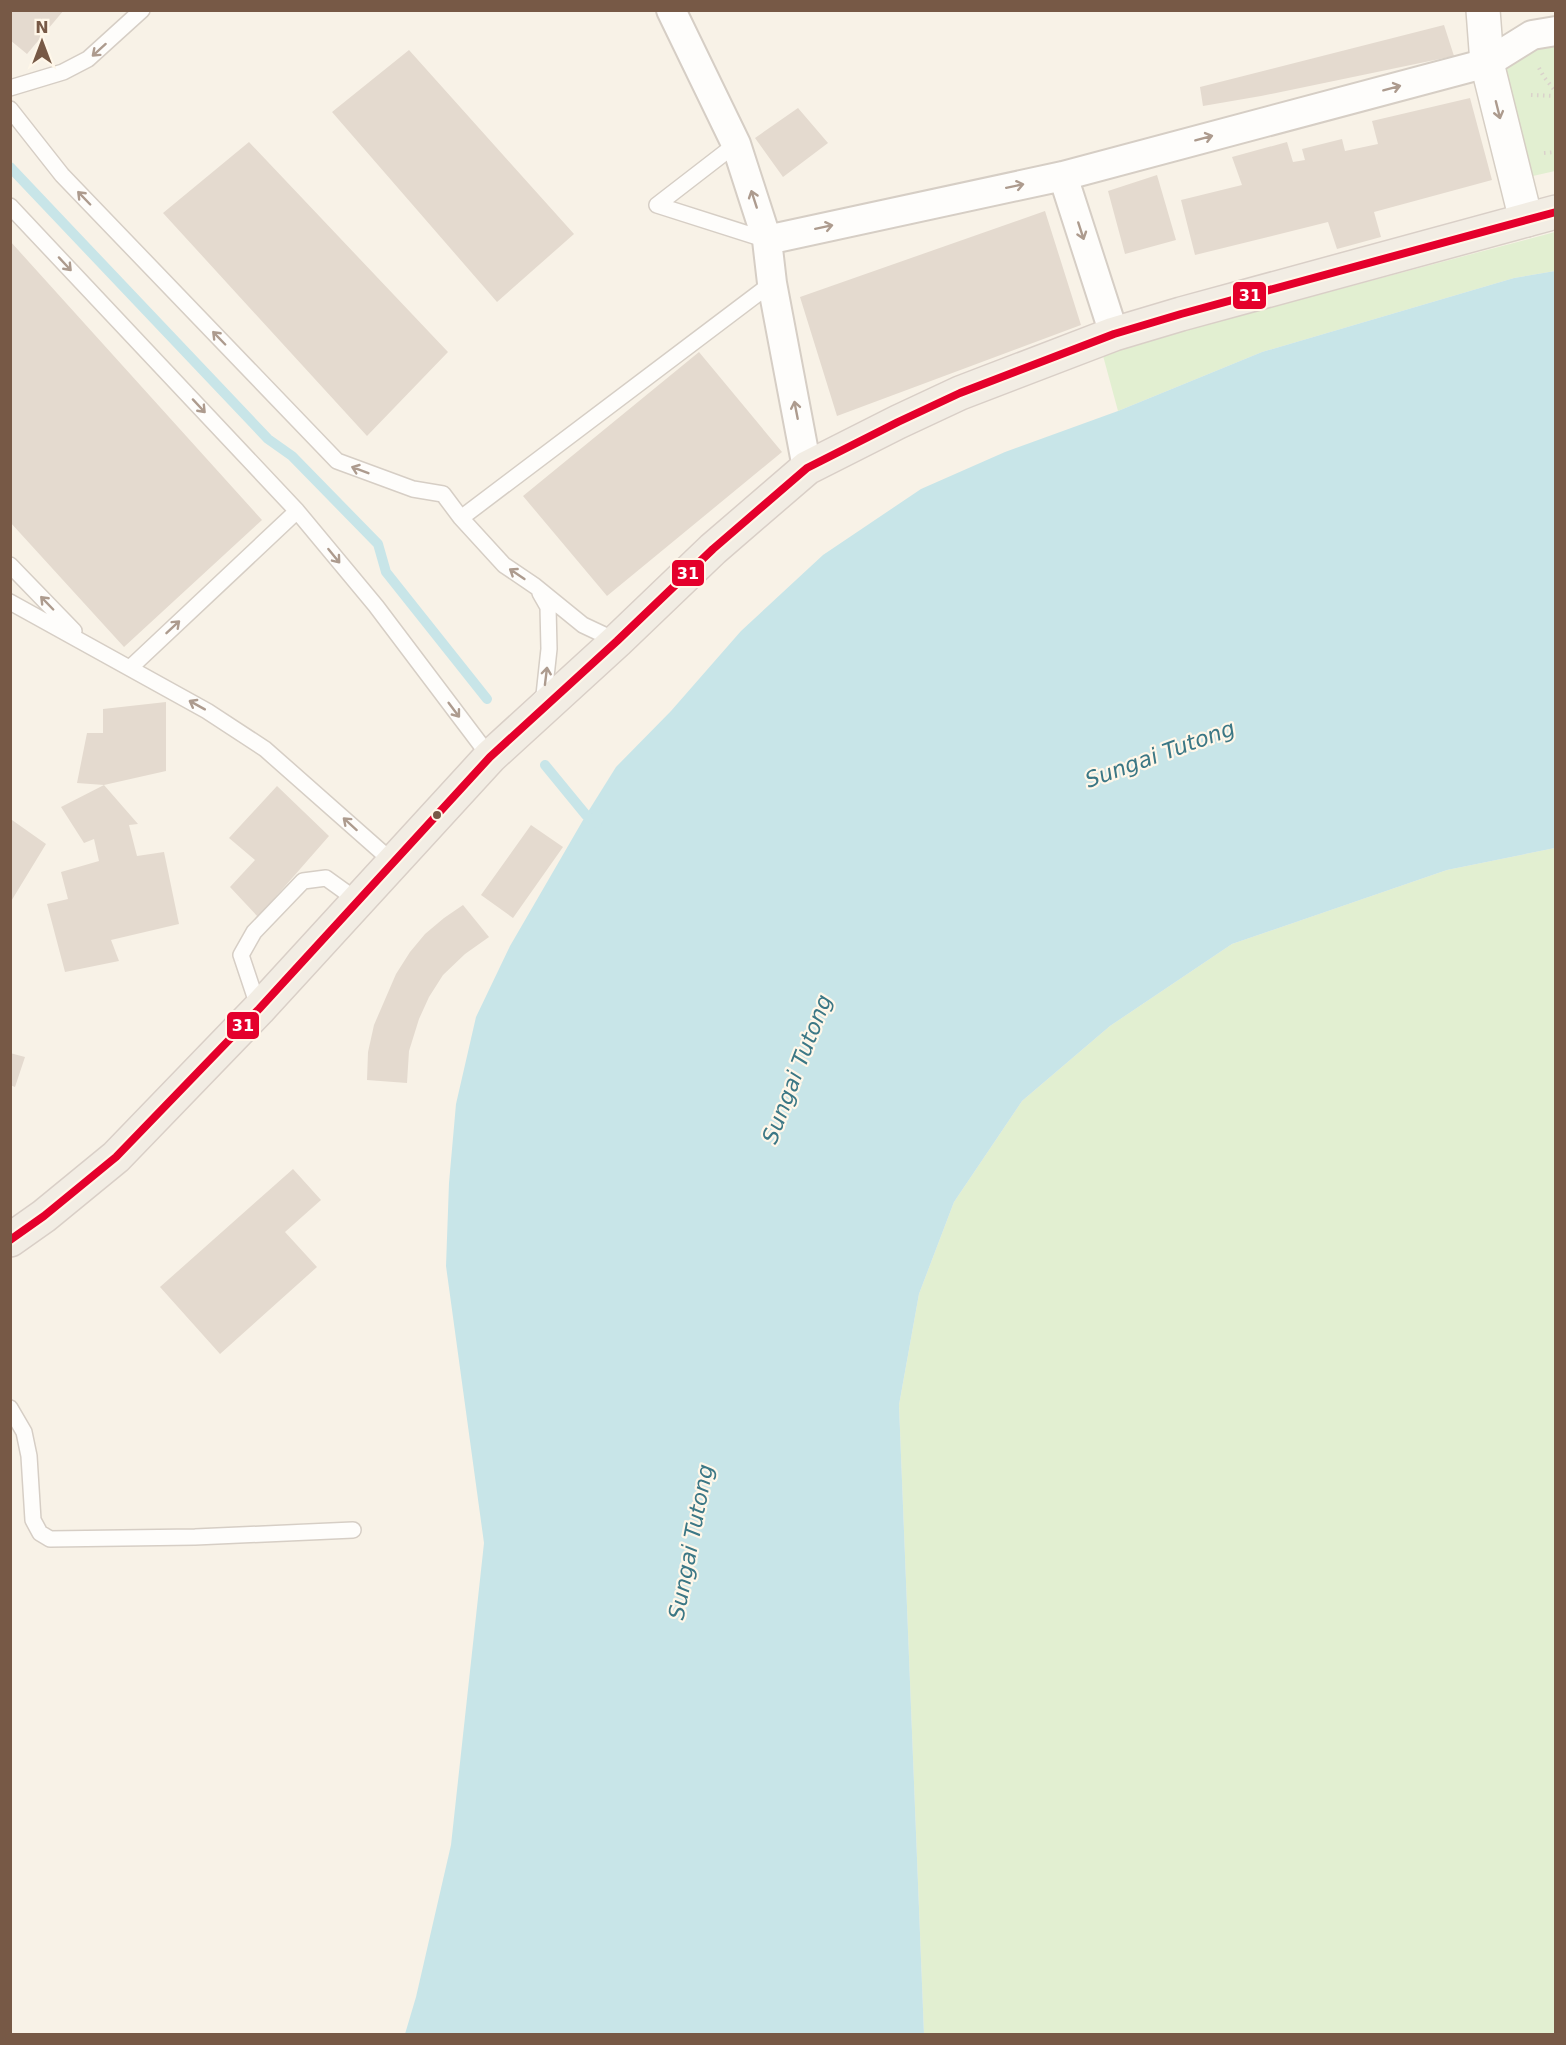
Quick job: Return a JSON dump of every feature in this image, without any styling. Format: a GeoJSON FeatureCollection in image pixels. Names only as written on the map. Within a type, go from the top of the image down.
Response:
{"type":"FeatureCollection","features":[{"type":"Feature","properties":{"kind":"main road"},"geometry":{"type":"LineString","coordinates":[[10,1240],[45,1216],[116,1157],[259,1009],[498,750],[713,549],[807,468],[960,393],[1114,334],[1541,216]]}},
{"type":"Feature","properties":{"kind":"street"},"geometry":{"type":"LineString","coordinates":[[671,10],[736,144],[767,240],[772,283],[807,468]]}},
{"type":"Feature","properties":{"kind":"street"},"geometry":{"type":"LineString","coordinates":[[1483,10],[1487,63],[1541,216]]}},
{"type":"Feature","properties":{"kind":"street"},"geometry":{"type":"LineString","coordinates":[[767,240],[1063,176],[1487,63],[1532,35],[1556,31]]}},
{"type":"Feature","properties":{"kind":"street"},"geometry":{"type":"LineString","coordinates":[[1063,176],[1114,334]]}},
{"type":"Feature","properties":{"kind":"lane"},"geometry":{"type":"LineString","coordinates":[[10,88],[63,72],[88,59],[142,10]]}},
{"type":"Feature","properties":{"kind":"lane"},"geometry":{"type":"LineString","coordinates":[[10,110],[62,175],[337,461],[413,489],[443,494],[461,518],[504,565],[535,586],[583,625],[617,641]]}},
{"type":"Feature","properties":{"kind":"lane"},"geometry":{"type":"LineString","coordinates":[[736,144],[657,205],[767,240]]}},
{"type":"Feature","properties":{"kind":"lane"},"geometry":{"type":"LineString","coordinates":[[10,206],[297,511],[498,750],[544,695],[549,649],[548,607],[535,586]]}},
{"type":"Feature","properties":{"kind":"lane"},"geometry":{"type":"LineString","coordinates":[[461,518],[772,283]]}},
{"type":"Feature","properties":{"kind":"lane"},"geometry":{"type":"LineString","coordinates":[[131,667],[297,511]]}},
{"type":"Feature","properties":{"kind":"lane"},"geometry":{"type":"LineString","coordinates":[[10,565],[84,642]]}},
{"type":"Feature","properties":{"kind":"lane"},"geometry":{"type":"LineString","coordinates":[[10,602],[131,667],[265,748],[394,863]]}},
{"type":"Feature","properties":{"kind":"lane"},"geometry":{"type":"LineString","coordinates":[[259,1009],[241,955],[254,932],[303,881],[326,878],[358,901]]}},
{"type":"Feature","properties":{"kind":"lane"},"geometry":{"type":"LineString","coordinates":[[10,1408],[24,1432],[29,1456],[33,1520],[40,1533],[50,1539],[195,1537],[353,1530]]}},
{"type":"Feature","properties":{"kind":"green space"},"geometry":{"type":"Polygon","coordinates":[[[1555,40],[1555,171],[1520,179],[1495,54],[1555,40]]]}},
{"type":"Feature","properties":{"kind":"green space"},"geometry":{"type":"Polygon","coordinates":[[[1555,232],[1555,271],[1514,278],[1262,352],[1118,411],[1102,352],[1555,232]]]}},
{"type":"Feature","properties":{"kind":"green space"},"geometry":{"type":"Polygon","coordinates":[[[1555,848],[1555,2034],[924,2034],[899,1405],[919,1294],[954,1202],[1022,1101],[1110,1026],[1232,944],[1447,870],[1555,848]]]}},
{"type":"Feature","properties":{"kind":"water","name":"Sungai Tutong"},"geometry":{"type":"Polygon","coordinates":[[[1555,271],[1555,848],[1447,870],[1232,944],[1110,1026],[1022,1101],[954,1202],[919,1294],[899,1405],[924,2034],[405,2034],[416,1997],[451,1845],[484,1543],[446,1266],[449,1183],[456,1104],[476,1017],[510,946],[616,767],[671,711],[741,631],[823,555],[921,489],[1005,452],[1118,411],[1262,352],[1514,278],[1555,271]]]}},
{"type":"Feature","properties":{"kind":"building"},"geometry":{"type":"Polygon","coordinates":[[[10,10],[64,10],[27,54],[10,40],[10,10]]]}},
{"type":"Feature","properties":{"kind":"building"},"geometry":{"type":"Polygon","coordinates":[[[1444,25],[1454,56],[1203,106],[1200,87],[1444,25]]]}},
{"type":"Feature","properties":{"kind":"building"},"geometry":{"type":"Polygon","coordinates":[[[409,50],[574,234],[497,302],[332,112],[409,50]]]}},
{"type":"Feature","properties":{"kind":"building"},"geometry":{"type":"Polygon","coordinates":[[[1470,98],[1492,180],[1374,212],[1381,237],[1337,249],[1328,222],[1195,255],[1181,200],[1242,185],[1232,157],[1287,142],[1293,162],[1305,160],[1302,149],[1342,139],[1345,151],[1378,144],[1372,121],[1470,98]]]}},
{"type":"Feature","properties":{"kind":"building"},"geometry":{"type":"Polygon","coordinates":[[[798,108],[828,143],[783,177],[755,138],[798,108]]]}},
{"type":"Feature","properties":{"kind":"building"},"geometry":{"type":"Polygon","coordinates":[[[249,142],[448,352],[367,436],[163,213],[249,142]]]}},
{"type":"Feature","properties":{"kind":"building"},"geometry":{"type":"Polygon","coordinates":[[[1157,175],[1176,240],[1125,254],[1108,191],[1157,175]]]}},
{"type":"Feature","properties":{"kind":"building"},"geometry":{"type":"Polygon","coordinates":[[[1045,211],[1081,325],[837,416],[800,297],[1045,211]]]}},
{"type":"Feature","properties":{"kind":"building"},"geometry":{"type":"Polygon","coordinates":[[[10,241],[262,520],[124,647],[10,522],[10,241]]]}},
{"type":"Feature","properties":{"kind":"building"},"geometry":{"type":"Polygon","coordinates":[[[699,352],[782,452],[607,596],[523,496],[699,352]]]}},
{"type":"Feature","properties":{"kind":"building"},"geometry":{"type":"Polygon","coordinates":[[[166,702],[166,771],[104,785],[77,783],[87,733],[103,733],[103,709],[166,702]]]}},
{"type":"Feature","properties":{"kind":"building"},"geometry":{"type":"Polygon","coordinates":[[[104,785],[138,824],[129,825],[137,856],[164,852],[179,924],[111,940],[119,961],[65,972],[47,904],[68,899],[61,872],[99,861],[94,839],[84,843],[61,807],[104,785]]]}},
{"type":"Feature","properties":{"kind":"building"},"geometry":{"type":"Polygon","coordinates":[[[277,786],[329,836],[258,917],[230,887],[255,860],[229,838],[277,786]]]}},
{"type":"Feature","properties":{"kind":"building"},"geometry":{"type":"Polygon","coordinates":[[[12,820],[46,844],[10,903],[10,822],[12,820]]]}},
{"type":"Feature","properties":{"kind":"building"},"geometry":{"type":"Polygon","coordinates":[[[531,825],[563,847],[513,918],[481,895],[531,825]]]}},
{"type":"Feature","properties":{"kind":"building"},"geometry":{"type":"Polygon","coordinates":[[[463,905],[489,937],[465,954],[443,975],[429,997],[409,1051],[407,1083],[367,1080],[368,1052],[374,1025],[396,974],[425,934],[463,905]]]}},
{"type":"Feature","properties":{"kind":"building"},"geometry":{"type":"Polygon","coordinates":[[[10,1053],[25,1057],[15,1087],[10,1085],[10,1053]]]}},
{"type":"Feature","properties":{"kind":"building"},"geometry":{"type":"Polygon","coordinates":[[[293,1169],[321,1200],[285,1232],[317,1267],[220,1354],[160,1287],[293,1169]]]}},
{"type":"Feature","properties":{"kind":"waterway"},"geometry":{"type":"LineString","coordinates":[[10,167],[268,439],[292,456],[378,544],[386,572],[487,699]]}},
{"type":"Feature","properties":{"kind":"waterway"},"geometry":{"type":"LineString","coordinates":[[545,765],[586,815],[597,823]]}},
{"type":"Feature","properties":{"kind":"transit line","name":"31"},"geometry":{"type":"LineString","coordinates":[[10,1240],[44,1216],[116,1157],[259,1009],[490,757],[713,549],[807,468],[960,393],[1114,334],[1556,212]]}}]}
